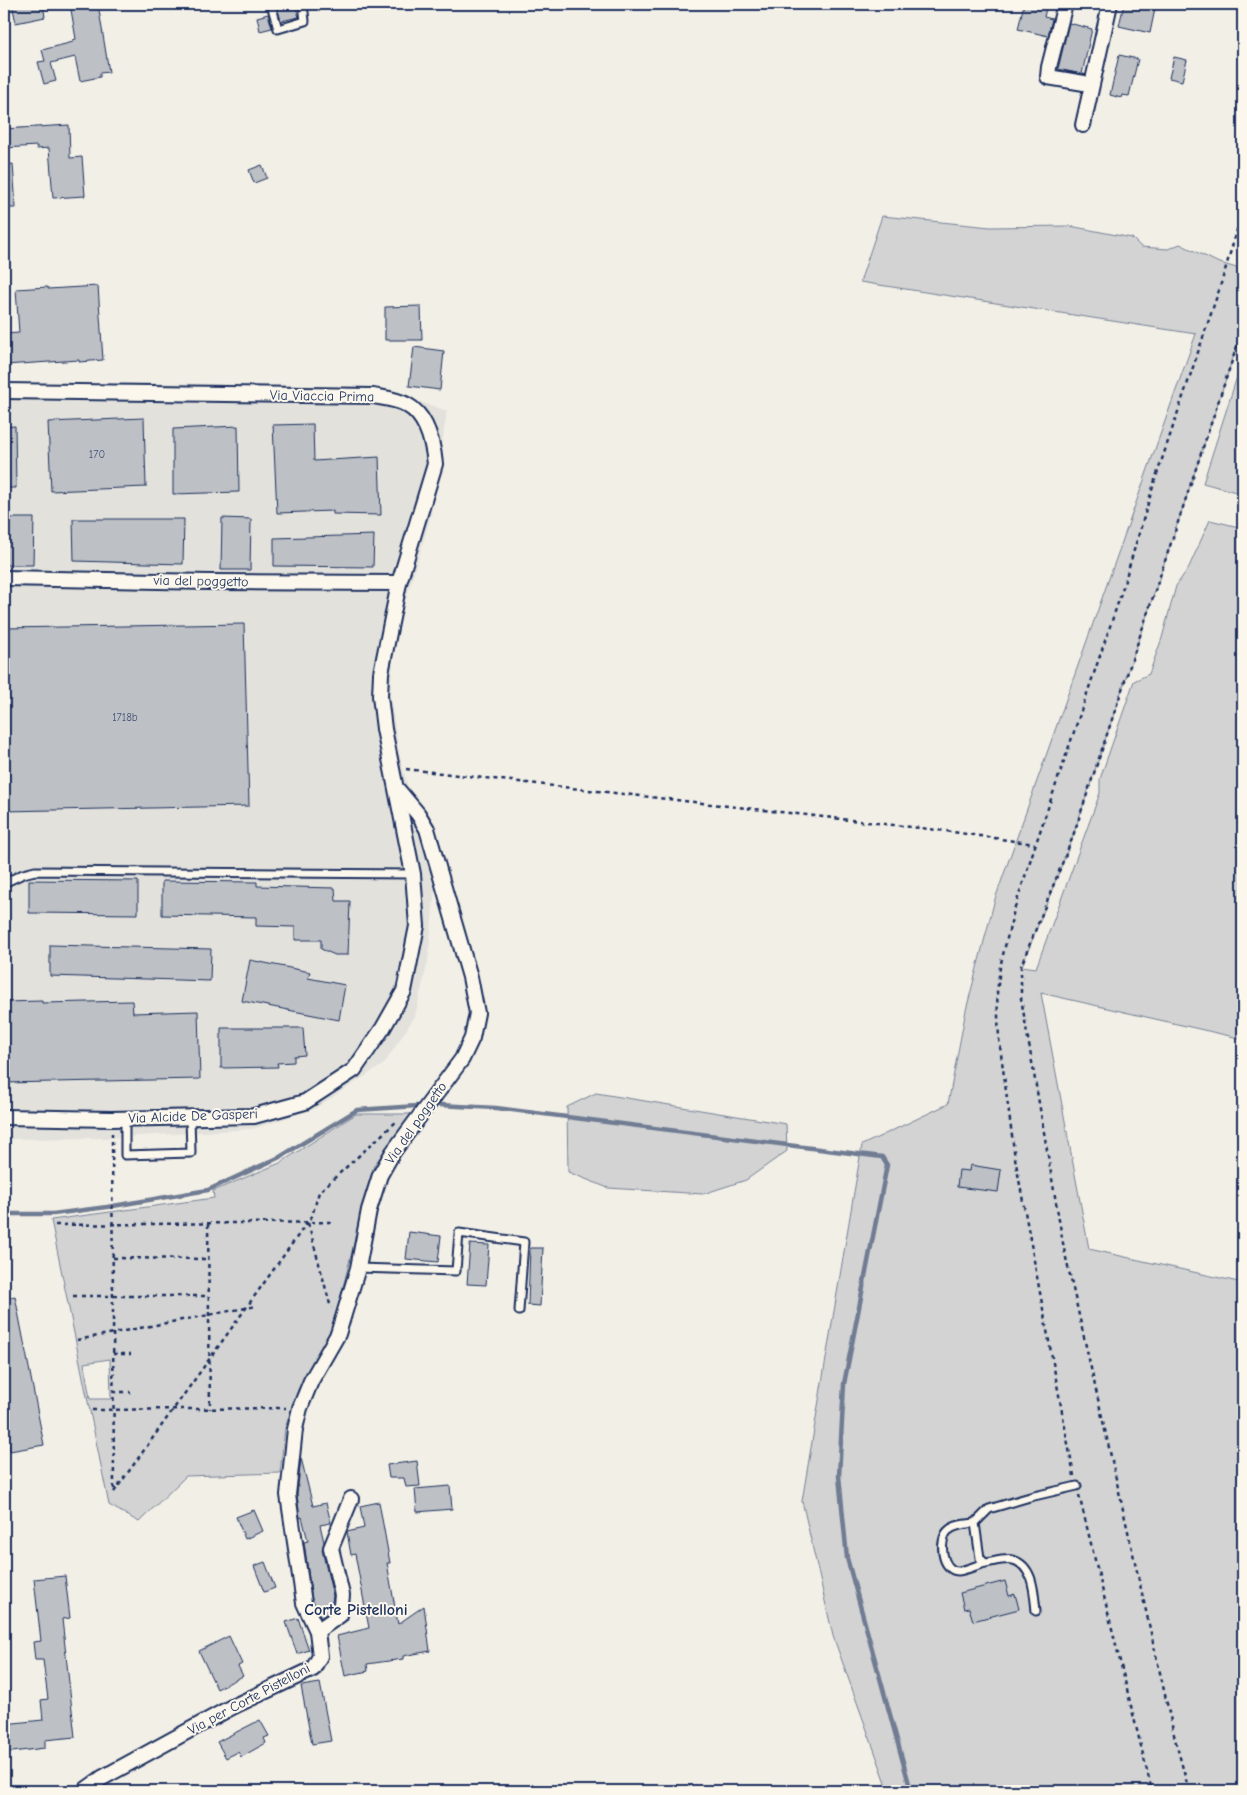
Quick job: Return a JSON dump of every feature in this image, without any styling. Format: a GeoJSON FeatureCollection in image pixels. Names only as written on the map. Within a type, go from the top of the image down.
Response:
{"type":"FeatureCollection","features":[{"type":"Feature","properties":{"kind":"street"},"geometry":{"type":"LineString","coordinates":[[1065,4],[1048,76],[1084,84]]}},
{"type":"Feature","properties":{"kind":"street"},"geometry":{"type":"LineString","coordinates":[[1083,125],[1110,4]]}},
{"type":"Feature","properties":{"kind":"street","name":"Via Viaccia Prima"},"geometry":{"type":"LineString","coordinates":[[4,391],[373,396],[391,398],[408,405],[416,412],[429,434],[434,451],[434,464],[399,582],[381,673],[380,696],[384,728],[397,794]]}},
{"type":"Feature","properties":{"kind":"street","name":"via del poggetto"},"geometry":{"type":"LineString","coordinates":[[4,578],[209,582],[399,582]]}},
{"type":"Feature","properties":{"kind":"street","name":"Via Alcide De Gasperi"},"geometry":{"type":"LineString","coordinates":[[4,1117],[118,1119],[254,1116],[305,1102],[354,1070],[383,1028],[404,991],[417,926],[413,874],[397,794]]}},
{"type":"Feature","properties":{"kind":"street","name":"Via del poggetto"},"geometry":{"type":"LineString","coordinates":[[288,1495],[295,1429],[300,1408],[311,1381],[338,1334],[358,1268],[369,1210],[380,1175],[393,1152],[462,1059],[472,1038],[477,1013],[470,977],[426,828],[418,814],[397,794]]}},
{"type":"Feature","properties":{"kind":"street","name":"Via per Corte Pistelloni"},"geometry":{"type":"LineString","coordinates":[[84,1791],[102,1778],[232,1707],[313,1669],[320,1656],[317,1631],[304,1602],[288,1495]]}},
{"type":"Feature","properties":{"kind":"street"},"geometry":{"type":"LineString","coordinates":[[317,1631],[340,1615],[342,1595],[330,1548],[351,1499]]}},
{"type":"Feature","properties":{"kind":"lane"},"geometry":{"type":"LineString","coordinates":[[271,4],[278,29],[304,21],[303,4]]}},
{"type":"Feature","properties":{"kind":"lane"},"geometry":{"type":"LineString","coordinates":[[4,883],[34,871],[413,874]]}},
{"type":"Feature","properties":{"kind":"lane"},"geometry":{"type":"LineString","coordinates":[[118,1119],[125,1155],[191,1153],[190,1117]]}},
{"type":"Feature","properties":{"kind":"lane"},"geometry":{"type":"LineString","coordinates":[[358,1268],[456,1271],[459,1234],[524,1242],[519,1311]]}},
{"type":"Feature","properties":{"kind":"lane"},"geometry":{"type":"LineString","coordinates":[[1036,1612],[1031,1578],[1026,1568],[1011,1559],[985,1562],[958,1571],[949,1568],[944,1559],[942,1538],[947,1530],[955,1526],[975,1523],[989,1509],[1077,1486]]}},
{"type":"Feature","properties":{"kind":"lane"},"geometry":{"type":"LineString","coordinates":[[975,1523],[980,1558],[985,1562]]}},
{"type":"Feature","properties":{"kind":"path"},"geometry":{"type":"LineString","coordinates":[[1152,1791],[1070,1461],[1017,1167],[999,1038],[997,993],[1000,967],[1014,910],[1120,597],[1155,480],[1220,287],[1243,210]]}},
{"type":"Feature","properties":{"kind":"path"},"geometry":{"type":"LineString","coordinates":[[1190,1791],[1173,1730],[1064,1249],[1021,998],[1021,966],[1072,840],[1243,328]]}},
{"type":"Feature","properties":{"kind":"path"},"geometry":{"type":"LineString","coordinates":[[392,768],[946,831],[1035,844]]}},
{"type":"Feature","properties":{"kind":"path"},"geometry":{"type":"LineString","coordinates":[[118,1119],[112,1195],[114,1492],[308,1223],[319,1192],[396,1121],[419,1117]]}},
{"type":"Feature","properties":{"kind":"path"},"geometry":{"type":"LineString","coordinates":[[54,1225],[334,1222]]}},
{"type":"Feature","properties":{"kind":"path"},"geometry":{"type":"LineString","coordinates":[[308,1223],[332,1311]]}},
{"type":"Feature","properties":{"kind":"path"},"geometry":{"type":"LineString","coordinates":[[208,1224],[210,1408]]}},
{"type":"Feature","properties":{"kind":"path"},"geometry":{"type":"LineString","coordinates":[[113,1258],[208,1259]]}},
{"type":"Feature","properties":{"kind":"path"},"geometry":{"type":"LineString","coordinates":[[73,1296],[208,1296]]}},
{"type":"Feature","properties":{"kind":"path"},"geometry":{"type":"LineString","coordinates":[[77,1340],[256,1306]]}},
{"type":"Feature","properties":{"kind":"path"},"geometry":{"type":"LineString","coordinates":[[113,1354],[131,1354]]}},
{"type":"Feature","properties":{"kind":"path"},"geometry":{"type":"LineString","coordinates":[[113,1392],[131,1392]]}},
{"type":"Feature","properties":{"kind":"path"},"geometry":{"type":"LineString","coordinates":[[92,1410],[300,1408]]}},
{"type":"Feature","properties":{"kind":"shaded area"},"geometry":{"type":"Polygon","coordinates":[[[882,216],[990,227],[1070,226],[1132,238],[1141,247],[1168,249],[1180,244],[1217,262],[1243,270],[1243,328],[1072,839],[1022,966],[1036,968],[1100,793],[1100,779],[1134,681],[1149,674],[1162,638],[1176,586],[1189,567],[1210,520],[1243,528],[1243,1039],[1041,993],[1089,1249],[1243,1283],[1243,1791],[889,1791],[833,1636],[802,1501],[862,1145],[948,1104],[966,1010],[995,899],[1196,334],[860,282],[882,216]]]}},
{"type":"Feature","properties":{"kind":"shaded area"},"geometry":{"type":"Polygon","coordinates":[[[1243,358],[1243,494],[1203,483],[1243,358]]]}},
{"type":"Feature","properties":{"kind":"shaded area"},"geometry":{"type":"Polygon","coordinates":[[[4,383],[160,383],[377,387],[447,411],[431,515],[395,637],[390,696],[399,753],[435,890],[428,961],[415,1016],[384,1064],[314,1109],[252,1129],[106,1138],[4,1139],[4,383]]]}},
{"type":"Feature","properties":{"kind":"shaded area"},"geometry":{"type":"Polygon","coordinates":[[[596,1093],[786,1124],[787,1151],[746,1180],[703,1194],[608,1188],[568,1172],[567,1107],[596,1093]]]}},
{"type":"Feature","properties":{"kind":"shaded area"},"geometry":{"type":"Polygon","coordinates":[[[356,1114],[413,1114],[374,1165],[332,1330],[298,1390],[285,1428],[280,1473],[186,1476],[139,1522],[109,1505],[51,1220],[214,1198],[213,1191],[280,1163],[356,1114]],[[110,1359],[84,1363],[90,1399],[111,1399],[110,1359]]]}},
{"type":"Feature","properties":{"kind":"building"},"geometry":{"type":"Polygon","coordinates":[[[12,4],[43,4],[45,17],[16,23],[12,4]]]}},
{"type":"Feature","properties":{"kind":"building"},"geometry":{"type":"Polygon","coordinates":[[[70,4],[98,4],[109,72],[100,73],[100,77],[80,81],[75,57],[51,63],[56,81],[44,84],[38,62],[45,61],[42,50],[73,42],[76,39],[70,4]]]}},
{"type":"Feature","properties":{"kind":"building"},"geometry":{"type":"Polygon","coordinates":[[[276,4],[295,4],[299,17],[281,21],[276,4]]]}},
{"type":"Feature","properties":{"kind":"building"},"geometry":{"type":"Polygon","coordinates":[[[1024,4],[1047,4],[1044,17],[1052,19],[1048,36],[1018,29],[1024,4]]]}},
{"type":"Feature","properties":{"kind":"building"},"geometry":{"type":"Polygon","coordinates":[[[1124,4],[1156,4],[1150,33],[1119,26],[1124,4]]]}},
{"type":"Feature","properties":{"kind":"building"},"geometry":{"type":"Polygon","coordinates":[[[268,14],[272,28],[260,31],[257,17],[268,14]]]}},
{"type":"Feature","properties":{"kind":"building"},"geometry":{"type":"Polygon","coordinates":[[[1069,23],[1092,29],[1082,74],[1058,69],[1069,23]]]}},
{"type":"Feature","properties":{"kind":"building"},"geometry":{"type":"Polygon","coordinates":[[[1119,55],[1138,59],[1129,96],[1122,95],[1121,98],[1110,95],[1119,55]]]}},
{"type":"Feature","properties":{"kind":"building"},"geometry":{"type":"Polygon","coordinates":[[[1174,57],[1187,60],[1182,81],[1169,78],[1174,57]]]}},
{"type":"Feature","properties":{"kind":"building"},"geometry":{"type":"Polygon","coordinates":[[[69,125],[70,158],[82,157],[85,196],[53,198],[49,148],[37,149],[37,146],[4,148],[4,129],[69,125]]]}},
{"type":"Feature","properties":{"kind":"building"},"geometry":{"type":"Polygon","coordinates":[[[13,164],[16,208],[4,208],[4,165],[13,164]]]}},
{"type":"Feature","properties":{"kind":"building"},"geometry":{"type":"Polygon","coordinates":[[[262,165],[267,178],[254,183],[249,170],[262,165]]]}},
{"type":"Feature","properties":{"kind":"building"},"geometry":{"type":"Polygon","coordinates":[[[98,286],[103,360],[5,365],[4,334],[19,333],[16,289],[98,286]]]}},
{"type":"Feature","properties":{"kind":"building"},"geometry":{"type":"Polygon","coordinates":[[[421,306],[422,340],[385,340],[385,307],[421,306]]]}},
{"type":"Feature","properties":{"kind":"building"},"geometry":{"type":"Polygon","coordinates":[[[414,347],[444,351],[440,390],[409,386],[414,347]]]}},
{"type":"Feature","properties":{"kind":"building"},"geometry":{"type":"Polygon","coordinates":[[[144,418],[146,487],[51,491],[48,422],[144,418]]]}},
{"type":"Feature","properties":{"kind":"building"},"geometry":{"type":"Polygon","coordinates":[[[313,424],[314,461],[379,457],[381,515],[333,514],[333,511],[277,513],[273,425],[313,424]]]}},
{"type":"Feature","properties":{"kind":"building"},"geometry":{"type":"Polygon","coordinates":[[[15,426],[16,488],[4,488],[4,427],[15,426]]]}},
{"type":"Feature","properties":{"kind":"building"},"geometry":{"type":"Polygon","coordinates":[[[238,426],[239,492],[173,494],[173,429],[238,426]]]}},
{"type":"Feature","properties":{"kind":"building"},"geometry":{"type":"Polygon","coordinates":[[[4,518],[34,518],[33,565],[4,565],[4,518]]]}},
{"type":"Feature","properties":{"kind":"building"},"geometry":{"type":"Polygon","coordinates":[[[222,518],[251,519],[250,570],[221,570],[222,518]]]}},
{"type":"Feature","properties":{"kind":"building"},"geometry":{"type":"Polygon","coordinates":[[[73,519],[184,519],[183,564],[74,561],[73,519]]]}},
{"type":"Feature","properties":{"kind":"building"},"geometry":{"type":"Polygon","coordinates":[[[374,535],[373,567],[274,566],[274,538],[374,535]]]}},
{"type":"Feature","properties":{"kind":"building"},"geometry":{"type":"Polygon","coordinates":[[[244,624],[249,806],[4,811],[4,628],[244,624]]]}},
{"type":"Feature","properties":{"kind":"building"},"geometry":{"type":"Polygon","coordinates":[[[29,880],[138,881],[138,914],[29,913],[29,880]]]}},
{"type":"Feature","properties":{"kind":"building"},"geometry":{"type":"Polygon","coordinates":[[[162,881],[257,882],[257,886],[335,888],[336,901],[350,901],[348,955],[335,955],[321,949],[321,940],[295,940],[295,927],[256,926],[256,917],[162,915],[162,881]]]}},
{"type":"Feature","properties":{"kind":"building"},"geometry":{"type":"Polygon","coordinates":[[[50,945],[211,949],[210,981],[50,976],[50,945]]]}},
{"type":"Feature","properties":{"kind":"building"},"geometry":{"type":"Polygon","coordinates":[[[250,960],[310,972],[308,978],[345,985],[339,1020],[242,1001],[250,960]]]}},
{"type":"Feature","properties":{"kind":"building"},"geometry":{"type":"Polygon","coordinates":[[[42,1001],[42,1003],[132,1001],[133,1013],[198,1011],[200,1079],[4,1083],[4,1002],[42,1001]]]}},
{"type":"Feature","properties":{"kind":"building"},"geometry":{"type":"Polygon","coordinates":[[[221,1028],[303,1028],[305,1055],[294,1056],[294,1062],[277,1063],[278,1067],[221,1068],[221,1028]]]}},
{"type":"Feature","properties":{"kind":"building"},"geometry":{"type":"Polygon","coordinates":[[[970,1165],[1001,1170],[998,1192],[957,1187],[959,1170],[969,1171],[970,1165]]]}},
{"type":"Feature","properties":{"kind":"building"},"geometry":{"type":"Polygon","coordinates":[[[409,1232],[441,1236],[438,1262],[406,1259],[409,1232]]]}},
{"type":"Feature","properties":{"kind":"building"},"geometry":{"type":"Polygon","coordinates":[[[470,1244],[489,1245],[486,1285],[467,1284],[470,1244]]]}},
{"type":"Feature","properties":{"kind":"building"},"geometry":{"type":"Polygon","coordinates":[[[530,1248],[543,1248],[540,1306],[528,1305],[530,1248]]]}},
{"type":"Feature","properties":{"kind":"building"},"geometry":{"type":"Polygon","coordinates":[[[15,1296],[44,1445],[10,1451],[4,1420],[4,1299],[15,1296]]]}},
{"type":"Feature","properties":{"kind":"building"},"geometry":{"type":"Polygon","coordinates":[[[301,1458],[313,1506],[326,1503],[331,1523],[320,1525],[324,1542],[322,1550],[333,1596],[332,1602],[329,1603],[331,1610],[321,1618],[312,1600],[304,1542],[308,1541],[302,1517],[300,1518],[297,1495],[301,1458]]]}},
{"type":"Feature","properties":{"kind":"building"},"geometry":{"type":"Polygon","coordinates":[[[417,1461],[420,1486],[406,1487],[404,1478],[389,1478],[387,1465],[417,1461]]]}},
{"type":"Feature","properties":{"kind":"building"},"geometry":{"type":"Polygon","coordinates":[[[450,1486],[452,1509],[417,1512],[415,1489],[450,1486]]]}},
{"type":"Feature","properties":{"kind":"building"},"geometry":{"type":"Polygon","coordinates":[[[379,1502],[398,1624],[424,1606],[430,1651],[403,1656],[403,1659],[367,1664],[368,1671],[345,1676],[337,1636],[369,1628],[355,1554],[351,1555],[347,1532],[364,1528],[360,1506],[379,1502]]]}},
{"type":"Feature","properties":{"kind":"building"},"geometry":{"type":"Polygon","coordinates":[[[254,1510],[263,1531],[245,1539],[236,1517],[254,1510]]]}},
{"type":"Feature","properties":{"kind":"building"},"geometry":{"type":"Polygon","coordinates":[[[265,1562],[275,1588],[264,1592],[254,1566],[265,1562]]]}},
{"type":"Feature","properties":{"kind":"building"},"geometry":{"type":"Polygon","coordinates":[[[65,1576],[70,1618],[62,1619],[75,1737],[45,1740],[45,1748],[4,1753],[4,1724],[43,1720],[41,1700],[48,1699],[43,1660],[35,1660],[33,1642],[41,1641],[34,1579],[65,1576]]]}},
{"type":"Feature","properties":{"kind":"building"},"geometry":{"type":"Polygon","coordinates":[[[1005,1581],[1009,1596],[1015,1594],[1019,1609],[973,1621],[969,1608],[964,1609],[960,1593],[1005,1581]]]}},
{"type":"Feature","properties":{"kind":"building"},"geometry":{"type":"Polygon","coordinates":[[[298,1618],[309,1650],[297,1654],[286,1622],[298,1618]]]}},
{"type":"Feature","properties":{"kind":"building"},"geometry":{"type":"Polygon","coordinates":[[[229,1636],[242,1664],[238,1666],[243,1676],[217,1689],[199,1651],[229,1636]]]}},
{"type":"Feature","properties":{"kind":"building"},"geometry":{"type":"Polygon","coordinates":[[[320,1683],[331,1741],[312,1744],[301,1686],[320,1683]]]}},
{"type":"Feature","properties":{"kind":"building"},"geometry":{"type":"Polygon","coordinates":[[[260,1720],[269,1736],[264,1738],[266,1743],[241,1757],[238,1752],[226,1758],[217,1742],[260,1720]]]}},
{"type":"Feature","properties":{"kind":"waterway"},"geometry":{"type":"LineString","coordinates":[[439,1105],[496,1108],[882,1157],[887,1165],[844,1384],[839,1476],[847,1558],[911,1791]]}},
{"type":"Feature","properties":{"kind":"waterway"},"geometry":{"type":"LineString","coordinates":[[4,1214],[53,1214],[208,1190],[280,1157],[357,1110],[417,1106]]}},
{"type":"Feature","properties":{"kind":"district","name":"Corte Pistelloni"},"geometry":{"type":"Point","coordinates":[356,1610]}}]}
